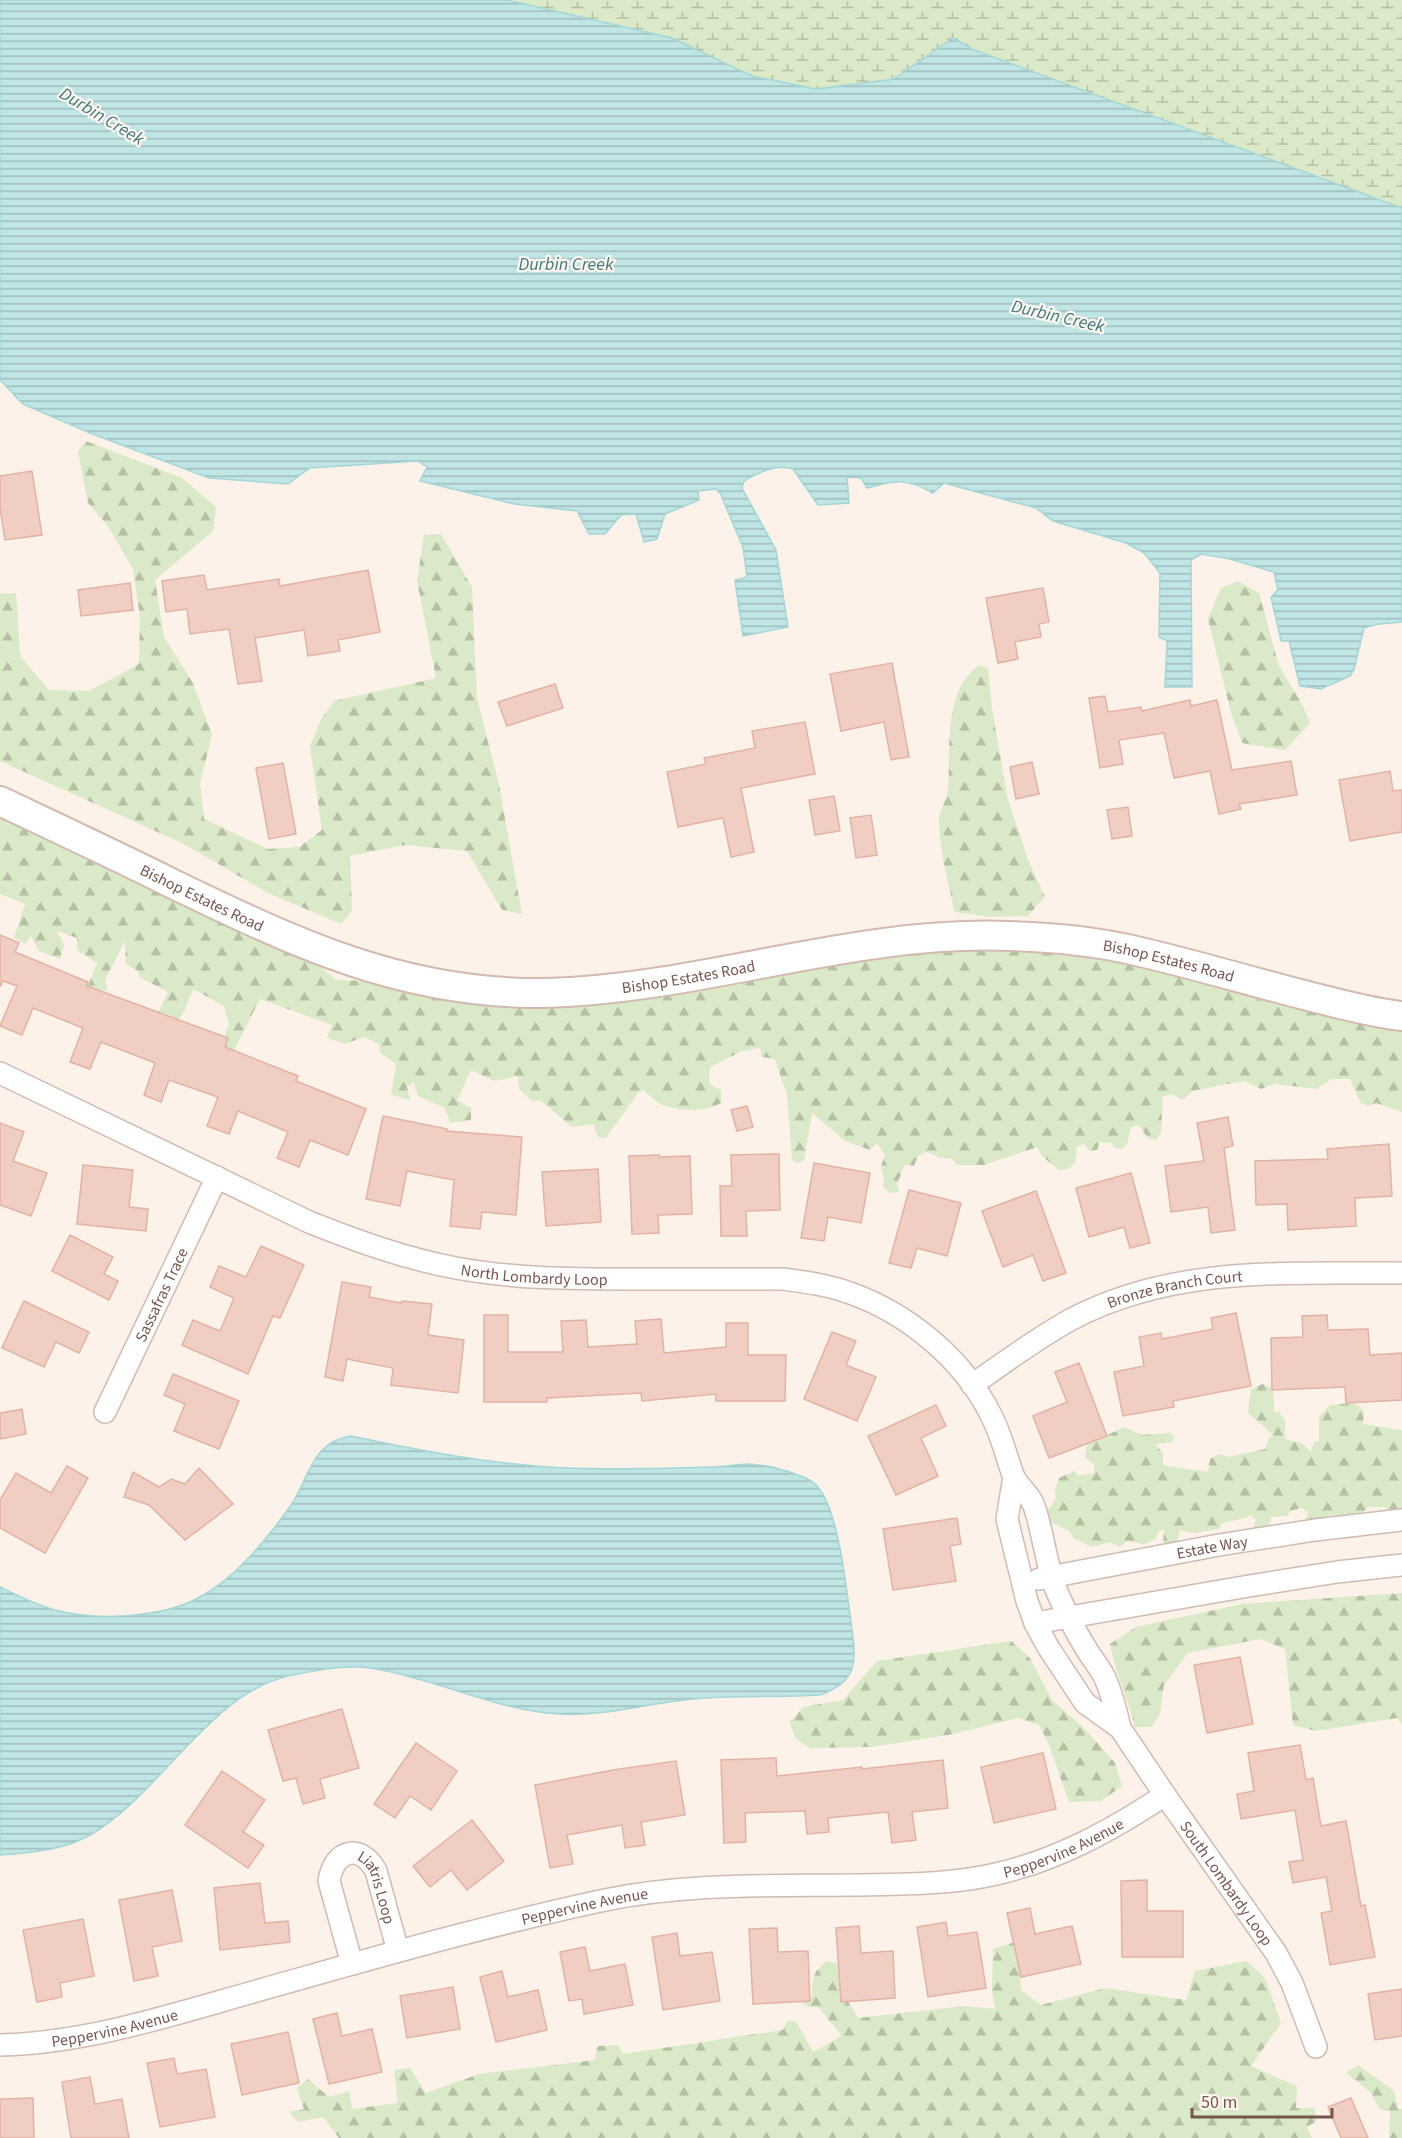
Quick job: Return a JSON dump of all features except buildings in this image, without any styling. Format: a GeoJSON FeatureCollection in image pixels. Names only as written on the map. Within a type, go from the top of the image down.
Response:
{"type":"FeatureCollection","features":[{"type":"Feature","properties":{"kind":"street","name":"Bishop Estates Road"},"geometry":{"type":"LineString","coordinates":[[0,801],[255,924],[327,954],[379,972],[471,990],[547,993],[616,987],[704,975],[858,946],[942,937],[1005,936],[1051,938],[1129,949],[1334,1003],[1402,1016]]}},
{"type":"Feature","properties":{"kind":"street","name":"North Lombardy Loop"},"geometry":{"type":"LineString","coordinates":[[0,1073],[309,1222],[406,1257],[506,1276],[557,1279],[783,1279],[817,1284],[849,1293],[896,1315],[924,1334],[949,1356],[972,1385],[990,1414],[1004,1444],[1014,1477],[1035,1506],[1054,1584]]}},
{"type":"Feature","properties":{"kind":"street","name":"Sassafras Trace"},"geometry":{"type":"LineString","coordinates":[[105,1412],[217,1177]]}},
{"type":"Feature","properties":{"kind":"street","name":"Bronze Branch Court"},"geometry":{"type":"LineString","coordinates":[[972,1385],[1036,1340],[1074,1318],[1115,1300],[1157,1287],[1240,1274],[1400,1273]]}},
{"type":"Feature","properties":{"kind":"street","name":"North Lombardy Loop"},"geometry":{"type":"LineString","coordinates":[[1014,1477],[1007,1519],[1025,1592]]}},
{"type":"Feature","properties":{"kind":"street","name":"Estate Way"},"geometry":{"type":"LineString","coordinates":[[1025,1592],[1220,1545],[1315,1530],[1402,1520]]}},
{"type":"Feature","properties":{"kind":"street"},"geometry":{"type":"LineString","coordinates":[[1035,1623],[1337,1572],[1402,1565]]}},
{"type":"Feature","properties":{"kind":"street","name":"South Lombardy Loop"},"geometry":{"type":"LineString","coordinates":[[1054,1584],[1084,1646],[1103,1674],[1115,1704],[1120,1728]]}},
{"type":"Feature","properties":{"kind":"street","name":"South Lombardy Loop"},"geometry":{"type":"LineString","coordinates":[[1025,1592],[1035,1623],[1047,1647],[1085,1703],[1120,1728],[1276,1953],[1292,1983],[1316,2047]]}},
{"type":"Feature","properties":{"kind":"street","name":"Peppervine Avenue"},"geometry":{"type":"LineString","coordinates":[[0,2045],[70,2039],[125,2028],[398,1951],[596,1902],[675,1890],[726,1886],[946,1882],[996,1874],[1045,1860],[1084,1843],[1122,1823],[1165,1795]]}},
{"type":"Feature","properties":{"kind":"street","name":"Liatris Loop"},"geometry":{"type":"LineString","coordinates":[[352,1964],[329,1881],[330,1870],[335,1860],[345,1854],[358,1854],[371,1861],[376,1871],[398,1951]]}},
{"type":"Feature","properties":{"kind":"green space"},"geometry":{"type":"Polygon","coordinates":[[[507,0],[1402,0],[1402,208],[974,50],[953,38],[894,79],[816,89],[752,76],[672,38],[507,0]]]}},
{"type":"Feature","properties":{"kind":"green space"},"geometry":{"type":"Polygon","coordinates":[[[86,441],[182,478],[216,507],[213,531],[155,580],[164,637],[193,683],[212,735],[200,784],[204,819],[268,849],[299,847],[322,830],[310,746],[321,719],[334,701],[436,678],[417,581],[424,535],[441,534],[472,587],[477,698],[499,785],[522,914],[502,910],[467,851],[405,845],[350,856],[352,911],[341,924],[268,893],[184,844],[0,761],[0,594],[16,593],[20,656],[49,690],[89,691],[139,664],[140,617],[133,569],[108,526],[88,503],[78,451],[86,441]]]}},
{"type":"Feature","properties":{"kind":"green space"},"geometry":{"type":"Polygon","coordinates":[[[1238,581],[1259,593],[1279,666],[1302,704],[1310,723],[1285,750],[1242,743],[1231,713],[1208,619],[1221,588],[1238,581]]]}},
{"type":"Feature","properties":{"kind":"green space"},"geometry":{"type":"Polygon","coordinates":[[[980,665],[988,668],[992,709],[1008,800],[1029,862],[1045,897],[1028,916],[989,917],[955,912],[945,867],[939,821],[948,790],[951,722],[959,689],[980,665]]]}},
{"type":"Feature","properties":{"kind":"green space"},"geometry":{"type":"Polygon","coordinates":[[[0,812],[321,967],[336,980],[373,981],[474,1004],[547,1005],[963,946],[1073,952],[1155,966],[1402,1027],[1402,1112],[1376,1103],[1368,1106],[1361,1103],[1350,1079],[1332,1079],[1316,1089],[1275,1084],[1261,1089],[1244,1081],[1192,1091],[1183,1100],[1172,1094],[1163,1096],[1161,1133],[1156,1140],[1148,1139],[1139,1125],[1131,1127],[1127,1144],[1122,1149],[1113,1147],[1112,1143],[1100,1142],[1097,1150],[1090,1151],[1084,1144],[1077,1146],[1075,1163],[1068,1169],[1059,1170],[1043,1157],[1037,1147],[984,1165],[958,1165],[950,1158],[940,1158],[927,1152],[918,1156],[914,1166],[905,1165],[897,1184],[899,1192],[889,1193],[883,1186],[881,1166],[885,1155],[877,1143],[870,1150],[845,1141],[812,1113],[804,1161],[797,1163],[792,1160],[787,1095],[775,1059],[762,1057],[760,1048],[740,1052],[710,1067],[709,1084],[721,1090],[721,1103],[701,1109],[677,1109],[660,1104],[643,1090],[638,1093],[606,1138],[598,1137],[593,1124],[572,1127],[540,1100],[532,1101],[519,1089],[518,1076],[494,1081],[471,1070],[457,1100],[471,1108],[471,1120],[450,1123],[445,1108],[418,1096],[414,1082],[407,1087],[410,1100],[391,1095],[396,1064],[380,1053],[379,1044],[364,1037],[345,1044],[327,1038],[332,1025],[260,999],[231,1056],[222,1042],[229,1024],[224,1006],[193,989],[185,1010],[158,1050],[149,1031],[168,992],[139,977],[138,971],[126,964],[125,941],[105,980],[108,991],[99,990],[93,997],[85,993],[97,963],[77,950],[77,938],[57,931],[64,944],[60,959],[39,951],[31,936],[25,944],[14,938],[25,904],[0,894],[0,812]]]}},
{"type":"Feature","properties":{"kind":"green space"},"geometry":{"type":"Polygon","coordinates":[[[1263,1384],[1273,1389],[1274,1412],[1279,1412],[1285,1420],[1285,1439],[1302,1443],[1311,1452],[1314,1442],[1319,1441],[1319,1417],[1330,1405],[1354,1403],[1364,1410],[1363,1424],[1402,1430],[1402,1510],[1392,1512],[1384,1507],[1368,1507],[1360,1516],[1337,1518],[1335,1515],[1327,1516],[1324,1520],[1305,1520],[1308,1512],[1301,1508],[1290,1511],[1287,1516],[1271,1517],[1268,1529],[1252,1531],[1256,1520],[1251,1515],[1221,1524],[1219,1529],[1194,1533],[1180,1530],[1177,1544],[1163,1547],[1164,1530],[1158,1531],[1155,1540],[1144,1544],[1127,1541],[1119,1547],[1110,1542],[1092,1547],[1051,1522],[1045,1514],[1056,1499],[1055,1489],[1059,1478],[1074,1471],[1079,1476],[1094,1473],[1094,1465],[1085,1457],[1087,1444],[1125,1427],[1142,1435],[1170,1433],[1174,1436],[1173,1442],[1155,1444],[1163,1453],[1163,1465],[1208,1472],[1210,1459],[1219,1454],[1229,1457],[1265,1449],[1269,1438],[1273,1435],[1248,1413],[1251,1389],[1263,1384]]]}},
{"type":"Feature","properties":{"kind":"green space"},"geometry":{"type":"Polygon","coordinates":[[[1402,1593],[1402,1724],[1397,1718],[1316,1731],[1293,1725],[1285,1649],[1260,1639],[1188,1653],[1164,1685],[1160,1713],[1152,1727],[1135,1727],[1110,1644],[1136,1627],[1242,1604],[1402,1593]]]}},
{"type":"Feature","properties":{"kind":"green space"},"geometry":{"type":"Polygon","coordinates":[[[1011,1641],[1030,1658],[1052,1700],[1084,1728],[1115,1763],[1122,1786],[1101,1801],[1069,1802],[1049,1745],[1039,1725],[1018,1718],[948,1735],[871,1747],[810,1748],[795,1738],[790,1722],[803,1707],[843,1700],[877,1661],[1011,1641]]]}},
{"type":"Feature","properties":{"kind":"green space"},"geometry":{"type":"Polygon","coordinates":[[[1018,1941],[1021,1990],[1041,2005],[1105,1988],[1186,2000],[1195,1971],[1247,1961],[1265,1978],[1281,2023],[1251,2066],[1297,2086],[1296,2108],[1314,2108],[1317,2121],[1307,2127],[1312,2138],[339,2138],[323,2117],[298,2122],[289,2112],[304,2109],[297,2088],[308,2079],[329,2097],[349,2091],[352,2109],[398,2103],[394,2070],[410,2068],[426,2093],[479,2074],[595,2060],[597,2046],[618,2045],[623,2054],[783,2030],[787,2021],[796,2021],[813,2052],[842,2036],[818,2007],[808,2007],[801,2002],[801,1999],[812,1998],[814,1977],[818,1969],[827,1961],[838,1964],[840,1988],[858,2018],[964,2006],[995,2009],[992,1991],[993,1949],[1018,1941]]]}},
{"type":"Feature","properties":{"kind":"green space"},"geometry":{"type":"Polygon","coordinates":[[[1358,2065],[1394,2091],[1398,2109],[1402,2109],[1402,2138],[1389,2138],[1390,2111],[1380,2110],[1371,2093],[1346,2073],[1358,2065]]]}},
{"type":"Feature","properties":{"kind":"water","name":"Durbin Creek"},"geometry":{"type":"Polygon","coordinates":[[[0,0],[507,0],[672,38],[752,76],[816,89],[894,79],[953,38],[974,50],[1402,208],[1402,622],[1364,628],[1354,670],[1350,676],[1321,689],[1300,686],[1289,641],[1281,641],[1271,597],[1278,590],[1274,572],[1230,559],[1201,554],[1191,560],[1192,687],[1165,687],[1167,641],[1159,637],[1160,573],[1144,553],[1126,543],[1053,521],[1036,508],[944,483],[933,493],[901,482],[867,488],[861,478],[847,477],[849,503],[818,505],[793,469],[780,468],[767,470],[744,481],[742,488],[776,550],[788,627],[743,636],[735,580],[747,577],[743,547],[720,493],[715,489],[698,491],[699,500],[665,514],[657,539],[644,542],[636,514],[621,515],[605,534],[589,534],[577,511],[514,504],[420,481],[427,467],[418,461],[310,468],[288,484],[209,478],[90,433],[23,404],[0,380],[0,0]]]}},
{"type":"Feature","properties":{"kind":"water"},"geometry":{"type":"Polygon","coordinates":[[[351,1436],[431,1452],[512,1464],[604,1469],[718,1467],[749,1464],[780,1469],[806,1479],[814,1483],[823,1494],[830,1509],[840,1548],[854,1647],[854,1658],[849,1676],[833,1689],[820,1695],[693,1699],[609,1712],[558,1714],[506,1705],[376,1669],[342,1667],[297,1674],[260,1686],[234,1703],[210,1723],[140,1795],[92,1834],[59,1847],[0,1855],[0,1587],[48,1608],[89,1616],[128,1616],[183,1605],[212,1590],[237,1570],[289,1508],[319,1454],[337,1440],[351,1436]]]}}]}
